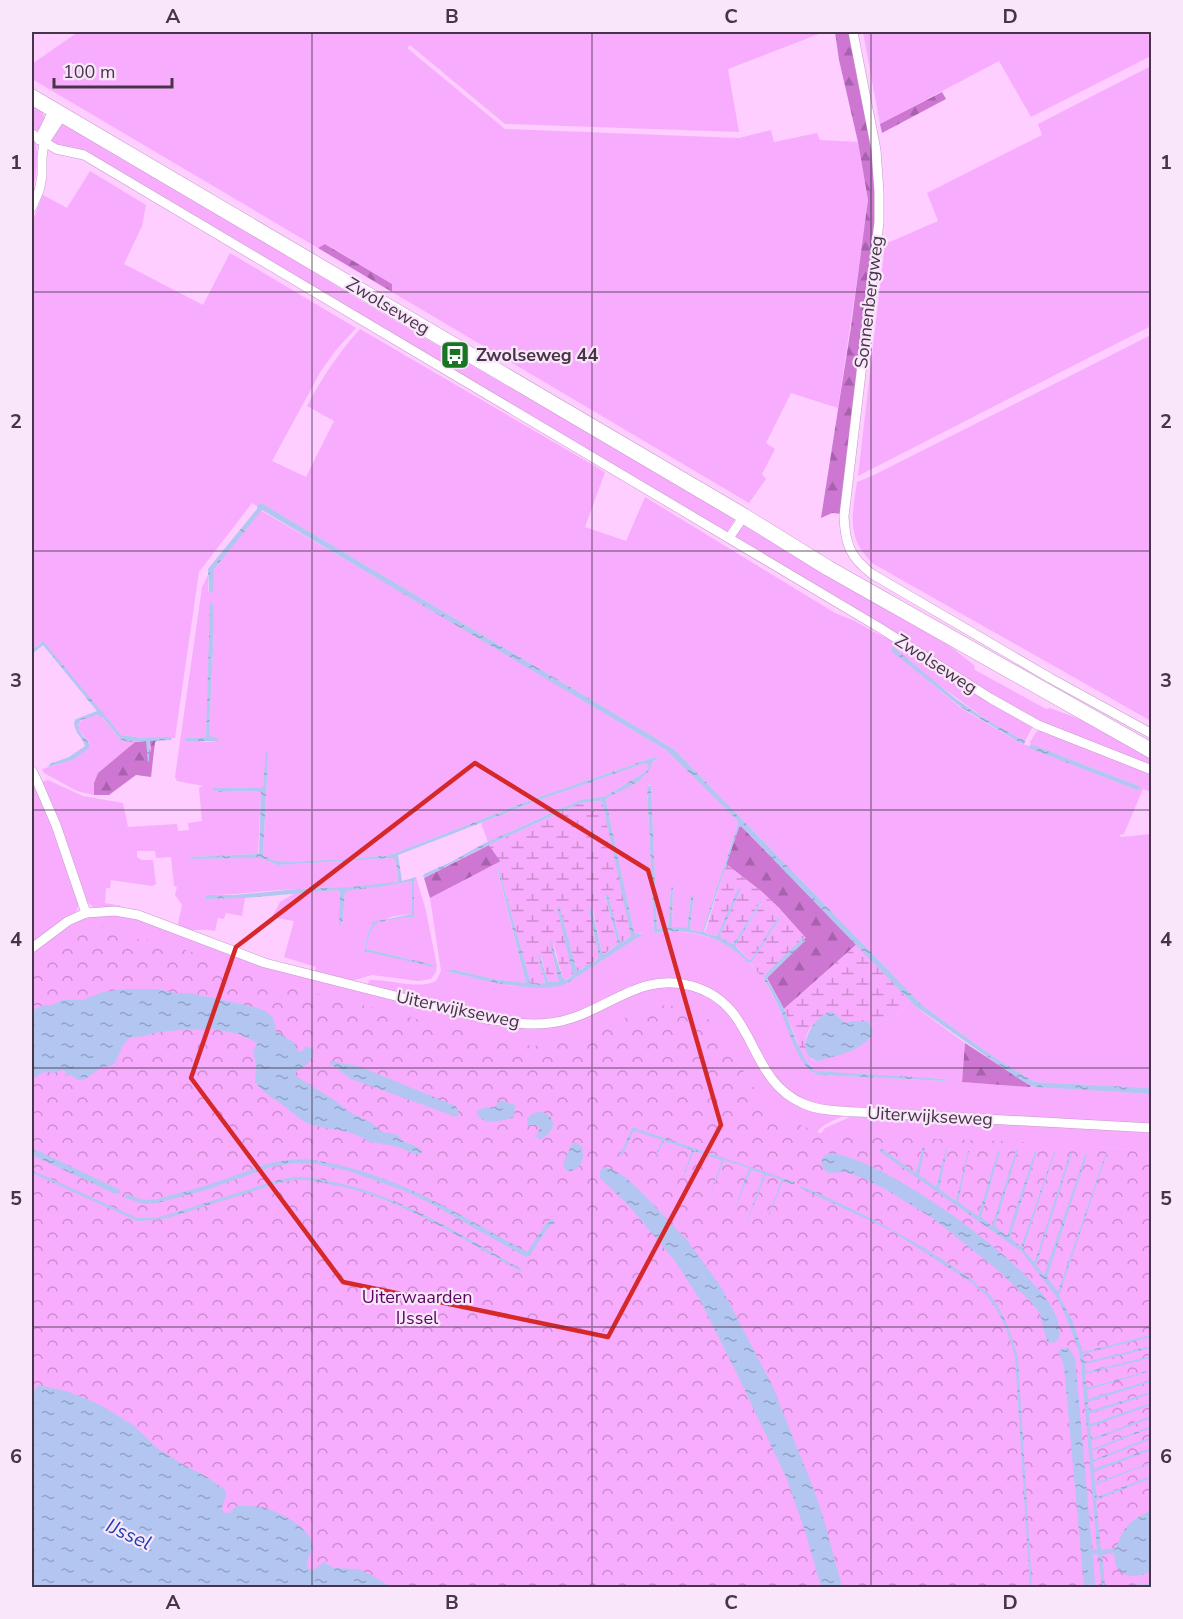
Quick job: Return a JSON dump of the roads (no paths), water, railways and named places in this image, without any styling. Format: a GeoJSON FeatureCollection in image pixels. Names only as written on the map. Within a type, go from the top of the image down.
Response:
{"type":"FeatureCollection","features":[{"type":"Feature","properties":{"kind":"main road","name":"Zwolseweg"},"geometry":{"type":"LineString","coordinates":[[32,97],[744,516],[828,568],[1152,750]]}},
{"type":"Feature","properties":{"kind":"street","name":"Sonnenbergweg"},"geometry":{"type":"LineString","coordinates":[[853,32],[876,150],[879,222],[844,516],[846,544],[855,559],[882,580],[1050,678],[1152,734]]}},
{"type":"Feature","properties":{"kind":"street"},"geometry":{"type":"LineString","coordinates":[[32,207],[39,192],[42,176],[42,157],[38,139],[59,112]]}},
{"type":"Feature","properties":{"kind":"street","name":"Zwolseweg"},"geometry":{"type":"LineString","coordinates":[[38,139],[56,149],[84,155],[880,628],[990,698],[1059,734],[1152,770]]}},
{"type":"Feature","properties":{"kind":"street"},"geometry":{"type":"LineString","coordinates":[[729,538],[744,516]]}},
{"type":"Feature","properties":{"kind":"street"},"geometry":{"type":"LineString","coordinates":[[32,771],[56,825],[86,913],[68,921],[32,948]]}},
{"type":"Feature","properties":{"kind":"street","name":"Uiterwijkseweg"},"geometry":{"type":"LineString","coordinates":[[86,913],[115,911],[132,913],[266,963],[486,1018],[520,1023],[550,1023],[582,1014],[648,984],[681,983],[705,991],[725,1003],[738,1019],[771,1079],[787,1094],[807,1106],[858,1112],[1149,1129]]}},
{"type":"Feature","properties":{"kind":"water"},"geometry":{"type":"Polygon","coordinates":[[[259,504],[263,504],[674,749],[923,1006],[994,1057],[1035,1082],[1151,1088],[1151,1094],[1036,1087],[1016,1077],[915,1006],[741,826],[704,931],[717,936],[738,889],[741,888],[720,935],[721,938],[733,944],[761,901],[736,944],[736,947],[751,960],[779,918],[752,961],[748,962],[727,946],[705,936],[681,932],[655,933],[647,786],[651,786],[657,929],[668,927],[671,888],[673,887],[672,927],[687,928],[691,897],[694,895],[690,928],[702,932],[737,827],[736,819],[666,750],[262,510],[214,569],[213,592],[209,593],[208,569],[259,504]]]}},
{"type":"Feature","properties":{"kind":"water"},"geometry":{"type":"Polygon","coordinates":[[[210,603],[213,604],[214,628],[209,734],[211,737],[218,738],[218,741],[186,741],[186,738],[206,737],[210,603]]]}},
{"type":"Feature","properties":{"kind":"water"},"geometry":{"type":"Polygon","coordinates":[[[43,641],[121,735],[143,738],[171,737],[172,740],[150,741],[148,762],[146,741],[121,740],[98,715],[81,720],[78,725],[90,747],[73,760],[48,767],[85,746],[74,722],[76,719],[97,711],[43,645],[32,654],[32,650],[43,641]]]}},
{"type":"Feature","properties":{"kind":"water"},"geometry":{"type":"Polygon","coordinates":[[[893,647],[956,699],[987,720],[1025,741],[1024,745],[962,708],[891,651],[893,647]]]}},
{"type":"Feature","properties":{"kind":"water"},"geometry":{"type":"Polygon","coordinates":[[[1031,744],[1140,788],[1137,790],[1029,748],[1031,744]]]}},
{"type":"Feature","properties":{"kind":"water"},"geometry":{"type":"Polygon","coordinates":[[[266,752],[268,755],[263,855],[272,860],[286,862],[390,855],[539,797],[657,758],[641,779],[607,798],[606,801],[634,932],[643,934],[566,984],[553,987],[507,985],[448,972],[451,969],[494,979],[526,983],[498,866],[531,984],[544,984],[545,982],[538,956],[540,955],[548,982],[559,982],[551,941],[563,979],[566,980],[573,975],[558,907],[577,971],[593,963],[599,957],[589,909],[592,909],[602,953],[605,954],[618,944],[605,894],[608,895],[620,941],[631,936],[602,801],[580,803],[423,877],[424,874],[481,845],[580,800],[606,796],[645,772],[649,767],[646,763],[542,799],[398,855],[402,881],[416,877],[413,917],[378,923],[370,933],[366,948],[434,965],[434,967],[364,951],[373,922],[412,914],[412,881],[345,891],[343,920],[339,927],[340,894],[338,890],[206,899],[207,895],[234,895],[398,882],[396,862],[393,858],[278,865],[261,858],[189,859],[259,853],[261,792],[213,790],[214,788],[263,787],[266,752]]]}},
{"type":"Feature","properties":{"kind":"water"},"geometry":{"type":"Polygon","coordinates":[[[803,938],[805,941],[767,980],[784,1009],[800,1049],[815,1071],[946,1079],[947,1081],[818,1075],[811,1071],[799,1056],[778,1006],[764,980],[765,975],[803,938]]]}},
{"type":"Feature","properties":{"kind":"water"},"geometry":{"type":"Polygon","coordinates":[[[124,989],[157,989],[189,993],[265,1011],[273,1017],[276,1031],[293,1042],[298,1051],[301,1052],[306,1047],[314,1049],[311,1060],[296,1072],[296,1076],[351,1113],[370,1122],[382,1132],[396,1134],[404,1142],[420,1149],[421,1154],[369,1142],[350,1133],[311,1125],[303,1120],[265,1093],[255,1082],[256,1067],[253,1053],[257,1044],[239,1034],[212,1029],[191,1029],[129,1038],[123,1045],[115,1063],[102,1067],[84,1080],[78,1080],[71,1075],[63,1077],[67,1072],[62,1070],[54,1073],[41,1073],[32,1078],[32,1011],[43,1005],[52,1005],[62,1000],[83,1000],[103,992],[124,989]]]}},
{"type":"Feature","properties":{"kind":"water"},"geometry":{"type":"Polygon","coordinates":[[[830,1012],[846,1023],[869,1022],[873,1033],[856,1049],[818,1061],[810,1057],[805,1044],[817,1020],[830,1012]]]}},
{"type":"Feature","properties":{"kind":"water"},"geometry":{"type":"Polygon","coordinates":[[[331,1061],[358,1066],[456,1106],[459,1114],[457,1117],[351,1079],[329,1063],[331,1061]]]}},
{"type":"Feature","properties":{"kind":"water"},"geometry":{"type":"Polygon","coordinates":[[[501,1100],[515,1105],[514,1117],[489,1122],[477,1115],[477,1111],[494,1107],[501,1100]]]}},
{"type":"Feature","properties":{"kind":"water"},"geometry":{"type":"Polygon","coordinates":[[[543,1112],[551,1118],[553,1126],[549,1133],[541,1139],[536,1136],[540,1128],[536,1125],[528,1125],[527,1119],[533,1113],[543,1112]]]}},
{"type":"Feature","properties":{"kind":"water"},"geometry":{"type":"Polygon","coordinates":[[[632,1128],[795,1182],[794,1185],[783,1181],[765,1225],[781,1181],[781,1179],[766,1175],[747,1222],[764,1174],[751,1170],[733,1214],[749,1168],[724,1160],[708,1200],[722,1160],[694,1151],[681,1183],[692,1150],[664,1141],[654,1160],[662,1140],[635,1131],[621,1156],[632,1128]]]}},
{"type":"Feature","properties":{"kind":"water"},"geometry":{"type":"Polygon","coordinates":[[[574,1143],[582,1147],[581,1164],[572,1171],[567,1171],[563,1166],[571,1145],[574,1143]]]}},
{"type":"Feature","properties":{"kind":"water"},"geometry":{"type":"Polygon","coordinates":[[[923,1147],[925,1147],[919,1175],[936,1187],[947,1150],[939,1189],[956,1201],[969,1151],[958,1202],[978,1216],[998,1151],[1000,1151],[981,1217],[992,1226],[1016,1150],[1018,1150],[995,1226],[1007,1236],[1035,1151],[1037,1151],[1010,1237],[1021,1247],[1055,1152],[1023,1249],[1033,1261],[1035,1261],[1070,1153],[1072,1153],[1036,1265],[1044,1275],[1085,1155],[1087,1155],[1047,1277],[1058,1292],[1107,1153],[1059,1296],[1072,1320],[1083,1352],[1151,1335],[1151,1337],[1083,1354],[1085,1362],[1151,1346],[1151,1348],[1085,1364],[1086,1372],[1151,1356],[1151,1358],[1085,1374],[1087,1388],[1151,1370],[1087,1390],[1088,1399],[1151,1380],[1151,1382],[1088,1402],[1089,1411],[1151,1392],[1151,1394],[1089,1414],[1090,1424],[1151,1403],[1151,1405],[1090,1427],[1091,1439],[1151,1416],[1151,1418],[1091,1441],[1092,1449],[1151,1426],[1151,1428],[1092,1451],[1093,1460],[1151,1437],[1151,1439],[1093,1462],[1094,1469],[1151,1448],[1151,1450],[1094,1472],[1095,1483],[1151,1462],[1095,1485],[1097,1497],[1151,1476],[1151,1478],[1096,1500],[1101,1550],[1116,1548],[1128,1526],[1151,1510],[1151,1570],[1138,1576],[1124,1574],[1117,1567],[1114,1553],[1102,1555],[1105,1586],[1151,1584],[1151,1587],[1102,1587],[1098,1554],[1093,1555],[1095,1587],[1084,1587],[1064,1366],[1058,1351],[1068,1347],[1075,1358],[1092,1549],[1097,1550],[1078,1348],[1055,1295],[1021,1251],[879,1151],[882,1149],[916,1173],[923,1147]]]}},
{"type":"Feature","properties":{"kind":"water"},"geometry":{"type":"Polygon","coordinates":[[[32,1148],[120,1192],[113,1193],[32,1155],[32,1148]]]}},
{"type":"Feature","properties":{"kind":"water"},"geometry":{"type":"Polygon","coordinates":[[[829,1153],[853,1159],[884,1173],[955,1217],[990,1244],[1021,1271],[1043,1295],[1056,1316],[1058,1339],[1052,1343],[1047,1342],[1040,1314],[1032,1303],[1000,1272],[934,1219],[885,1189],[858,1176],[845,1172],[828,1173],[821,1162],[823,1157],[829,1153]]]}},
{"type":"Feature","properties":{"kind":"water"},"geometry":{"type":"Polygon","coordinates":[[[305,1159],[335,1164],[393,1182],[447,1208],[527,1252],[548,1221],[552,1219],[555,1222],[550,1225],[530,1255],[526,1257],[428,1202],[402,1190],[349,1171],[316,1164],[294,1163],[271,1167],[206,1190],[157,1203],[144,1204],[125,1198],[126,1194],[144,1200],[157,1199],[205,1186],[270,1163],[305,1159]]]}},
{"type":"Feature","properties":{"kind":"water"},"geometry":{"type":"Polygon","coordinates":[[[604,1167],[625,1177],[640,1191],[687,1240],[721,1287],[772,1385],[814,1490],[842,1587],[821,1587],[786,1477],[699,1298],[675,1261],[630,1207],[600,1178],[600,1171],[604,1167]]]}},
{"type":"Feature","properties":{"kind":"water"},"geometry":{"type":"Polygon","coordinates":[[[32,1170],[137,1218],[155,1218],[292,1177],[320,1179],[354,1187],[404,1205],[452,1229],[521,1269],[522,1272],[405,1208],[355,1190],[329,1184],[305,1180],[279,1183],[171,1217],[137,1221],[32,1173],[32,1170]]]}},
{"type":"Feature","properties":{"kind":"water"},"geometry":{"type":"Polygon","coordinates":[[[801,1186],[869,1217],[934,1254],[975,1282],[998,1307],[1013,1339],[1018,1358],[1032,1587],[1030,1587],[1015,1358],[1008,1333],[997,1310],[974,1284],[890,1230],[800,1188],[801,1186]]]}},
{"type":"Feature","properties":{"kind":"water","name":"IJssel"},"geometry":{"type":"Polygon","coordinates":[[[38,1385],[66,1391],[92,1401],[133,1425],[157,1448],[207,1477],[226,1491],[222,1510],[225,1513],[229,1513],[237,1506],[261,1507],[274,1511],[297,1524],[311,1541],[312,1548],[307,1568],[314,1570],[324,1562],[334,1568],[358,1569],[391,1587],[32,1587],[32,1394],[38,1385]]]}},
{"type":"Feature","properties":{"kind":"place","name":"Zwolseweg 44"},"geometry":{"type":"Point","coordinates":[455,355]}},
{"type":"Feature","properties":{"kind":"park label","name":"Uiterwaarden IJssel"},"geometry":{"type":"Point","coordinates":[417,1307]}}]}
